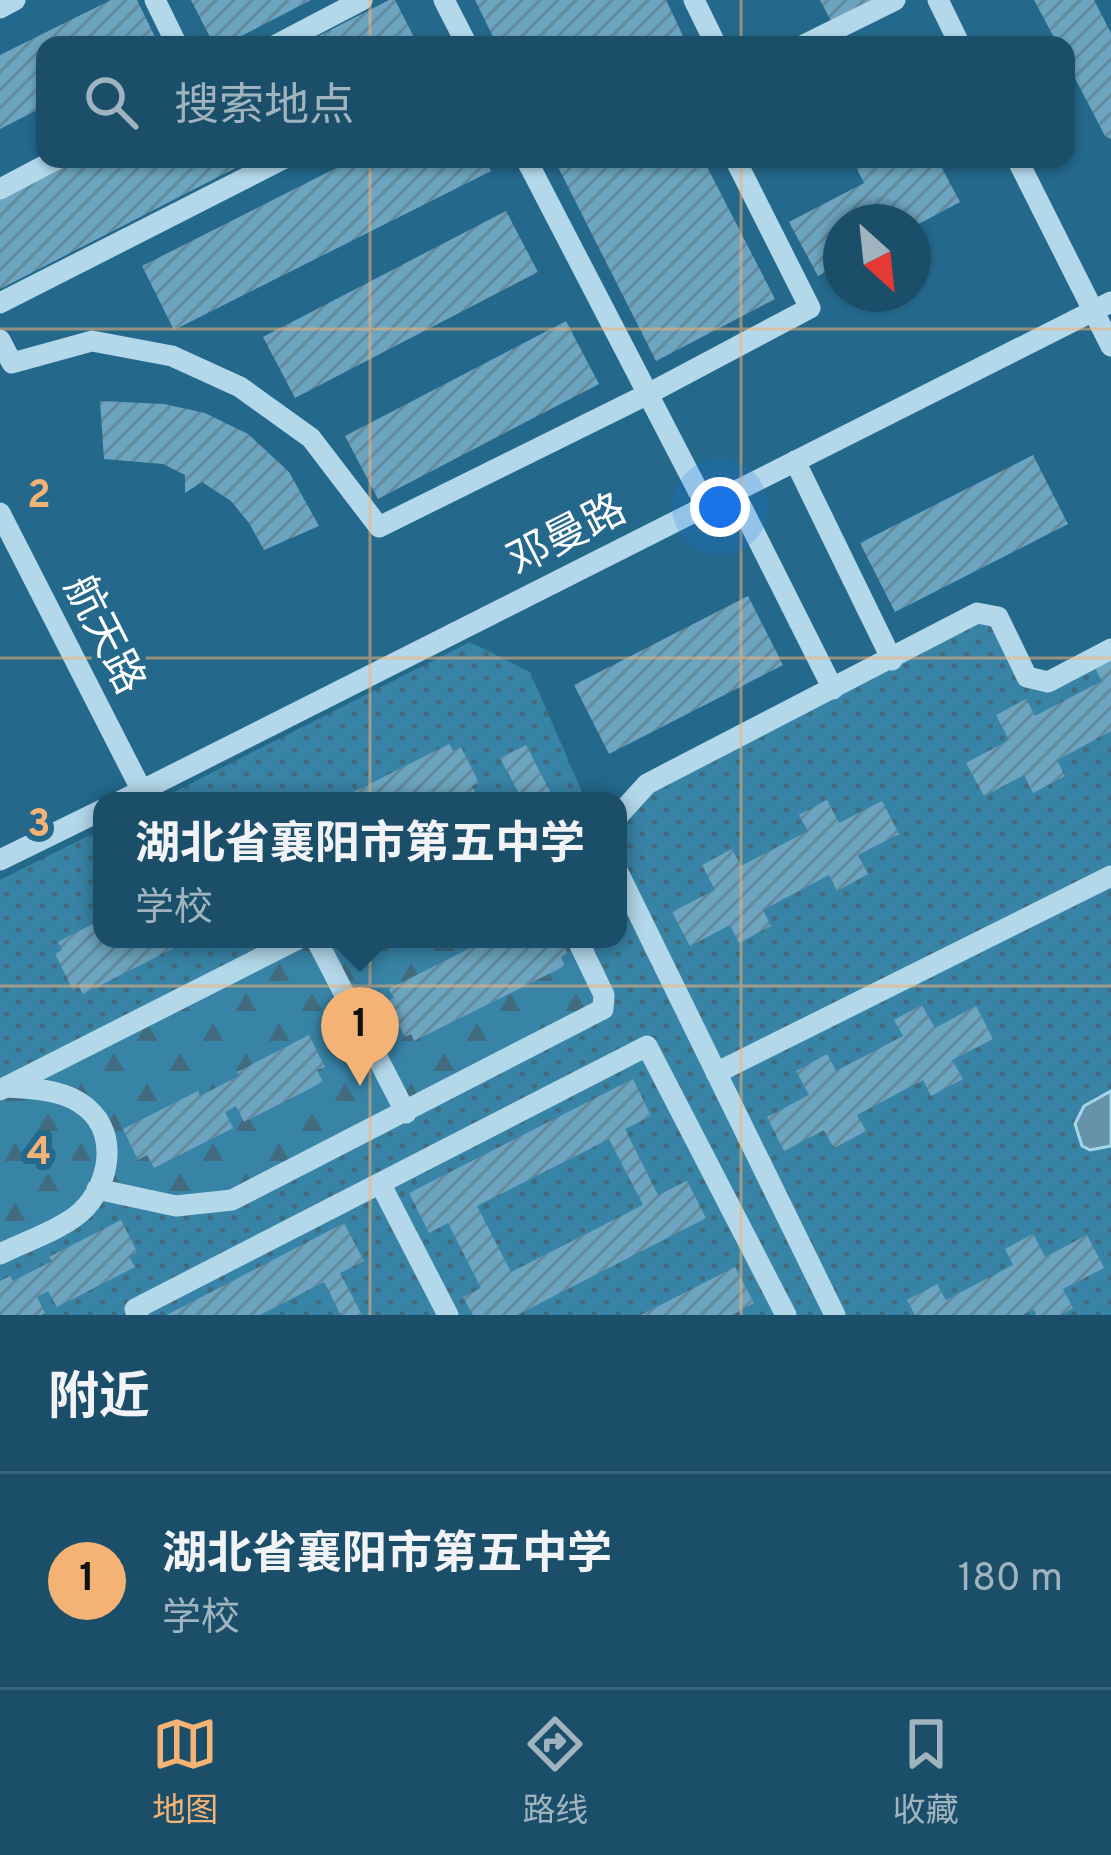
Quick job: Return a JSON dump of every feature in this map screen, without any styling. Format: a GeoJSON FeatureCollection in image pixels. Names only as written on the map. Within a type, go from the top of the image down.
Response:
{"type":"FeatureCollection","features":[{"type":"Feature","properties":{"kind":"street"},"geometry":{"type":"LineString","coordinates":[[0,8],[15,0]]}},
{"type":"Feature","properties":{"kind":"street"},"geometry":{"type":"LineString","coordinates":[[154,0],[172,36]]}},
{"type":"Feature","properties":{"kind":"street"},"geometry":{"type":"LineString","coordinates":[[293,36],[362,0]]}},
{"type":"Feature","properties":{"kind":"street"},"geometry":{"type":"LineString","coordinates":[[444,0],[462,36]]}},
{"type":"Feature","properties":{"kind":"street"},"geometry":{"type":"LineString","coordinates":[[694,0],[712,36]]}},
{"type":"Feature","properties":{"kind":"street"},"geometry":{"type":"LineString","coordinates":[[822,36],[895,0]]}},
{"type":"Feature","properties":{"kind":"street"},"geometry":{"type":"LineString","coordinates":[[938,0],[956,36]]}},
{"type":"Feature","properties":{"kind":"street"},"geometry":{"type":"LineString","coordinates":[[0,189],[40,168]]}},
{"type":"Feature","properties":{"kind":"street"},"geometry":{"type":"LineString","coordinates":[[0,303],[265,168]]}},
{"type":"Feature","properties":{"kind":"street"},"geometry":{"type":"LineString","coordinates":[[531,168],[706,506]]}},
{"type":"Feature","properties":{"kind":"street"},"geometry":{"type":"LineString","coordinates":[[0,340],[13,363],[92,340],[172,356],[240,387],[311,438],[379,526],[648,394],[810,308],[740,168]]}},
{"type":"Feature","properties":{"kind":"street"},"geometry":{"type":"LineString","coordinates":[[1022,168],[1102,307],[1111,346]]}},
{"type":"Feature","properties":{"kind":"street","name":"邓曼路"},"geometry":{"type":"LineString","coordinates":[[139,792],[1102,307]]}},
{"type":"Feature","properties":{"kind":"street"},"geometry":{"type":"LineString","coordinates":[[795,461],[892,659]]}},
{"type":"Feature","properties":{"kind":"street"},"geometry":{"type":"LineString","coordinates":[[734,492],[833,689]]}},
{"type":"Feature","properties":{"kind":"street","name":"航天路"},"geometry":{"type":"LineString","coordinates":[[0,513],[129,792]]}},
{"type":"Feature","properties":{"kind":"street"},"geometry":{"type":"LineString","coordinates":[[627,805],[647,784],[977,613],[998,617],[1027,677],[1048,682],[1111,650]]}},
{"type":"Feature","properties":{"kind":"street"},"geometry":{"type":"LineString","coordinates":[[0,860],[93,814]]}},
{"type":"Feature","properties":{"kind":"street"},"geometry":{"type":"LineString","coordinates":[[716,1073],[1111,876]]}},
{"type":"Feature","properties":{"kind":"street"},"geometry":{"type":"LineString","coordinates":[[627,890],[835,1315]]}},
{"type":"Feature","properties":{"kind":"street"},"geometry":{"type":"LineString","coordinates":[[3,1088],[280,948]]}},
{"type":"Feature","properties":{"kind":"street"},"geometry":{"type":"LineString","coordinates":[[321,948],[406,1113]]}},
{"type":"Feature","properties":{"kind":"street"},"geometry":{"type":"LineString","coordinates":[[97,1189],[176,1206],[232,1199],[406,1113],[603,1010],[604,995],[581,948]]}},
{"type":"Feature","properties":{"kind":"street"},"geometry":{"type":"LineString","coordinates":[[132,1313],[647,1046],[786,1315]]}},
{"type":"Feature","properties":{"kind":"street"},"geometry":{"type":"LineString","coordinates":[[0,1254],[79,1215],[107,1174],[107,1142],[87,1108],[52,1091],[3,1088]]}},
{"type":"Feature","properties":{"kind":"street"},"geometry":{"type":"LineString","coordinates":[[380,1183],[448,1315]]}},
{"type":"Feature","properties":{"kind":"green space"},"geometry":{"type":"Polygon","coordinates":[[[977,613],[998,617],[1028,678],[1111,649],[1111,1315],[0,1315],[0,880],[93,834],[93,948],[627,948],[627,806],[647,784],[977,613]]]}},
{"type":"Feature","properties":{"kind":"green space"},"geometry":{"type":"Polygon","coordinates":[[[470,642],[530,672],[582,792],[174,792],[470,642]]]}},
{"type":"Feature","properties":{"kind":"green space"},"geometry":{"type":"Polygon","coordinates":[[[280,948],[580,948],[603,1009],[232,1200],[176,1206],[97,1189],[79,1215],[0,1254],[0,1090],[280,948]]]}},
{"type":"Feature","properties":{"kind":"shaded area"},"geometry":{"type":"Polygon","coordinates":[[[1111,1091],[1111,1146],[1090,1150],[1082,1146],[1075,1124],[1084,1106],[1111,1091]]]}},
{"type":"Feature","properties":{"kind":"building"},"geometry":{"type":"Polygon","coordinates":[[[111,0],[137,0],[155,36],[38,36],[111,0]]]}},
{"type":"Feature","properties":{"kind":"building"},"geometry":{"type":"Polygon","coordinates":[[[191,0],[311,0],[241,36],[209,36],[191,0]]]}},
{"type":"Feature","properties":{"kind":"building"},"geometry":{"type":"Polygon","coordinates":[[[395,0],[413,36],[319,36],[395,0]]]}},
{"type":"Feature","properties":{"kind":"building"},"geometry":{"type":"Polygon","coordinates":[[[475,0],[666,0],[683,36],[493,36],[475,0]]]}},
{"type":"Feature","properties":{"kind":"building"},"geometry":{"type":"Polygon","coordinates":[[[820,0],[878,0],[832,23],[820,0]]]}},
{"type":"Feature","properties":{"kind":"building"},"geometry":{"type":"Polygon","coordinates":[[[1034,0],[1094,0],[1111,33],[1111,139],[1105,136],[1075,78],[1075,36],[1053,36],[1034,0]]]}},
{"type":"Feature","properties":{"kind":"building"},"geometry":{"type":"Polygon","coordinates":[[[36,37],[36,111],[0,129],[0,55],[36,37]]]}},
{"type":"Feature","properties":{"kind":"building"},"geometry":{"type":"Polygon","coordinates":[[[61,168],[235,168],[0,289],[0,199],[61,168]]]}},
{"type":"Feature","properties":{"kind":"building"},"geometry":{"type":"Polygon","coordinates":[[[336,168],[491,171],[174,330],[142,266],[336,168]]]}},
{"type":"Feature","properties":{"kind":"building"},"geometry":{"type":"Polygon","coordinates":[[[559,168],[708,168],[775,299],[656,361],[559,168]]]}},
{"type":"Feature","properties":{"kind":"building"},"geometry":{"type":"Polygon","coordinates":[[[856,168],[942,168],[960,202],[931,217],[931,204],[824,204],[864,183],[856,168]]]}},
{"type":"Feature","properties":{"kind":"building"},"geometry":{"type":"Polygon","coordinates":[[[823,204],[823,273],[818,276],[789,222],[823,204]]]}},
{"type":"Feature","properties":{"kind":"building"},"geometry":{"type":"Polygon","coordinates":[[[506,211],[538,272],[295,398],[263,337],[506,211]]]}},
{"type":"Feature","properties":{"kind":"building"},"geometry":{"type":"Polygon","coordinates":[[[566,321],[599,384],[378,499],[345,436],[566,321]]]}},
{"type":"Feature","properties":{"kind":"building"},"geometry":{"type":"Polygon","coordinates":[[[100,401],[164,404],[205,413],[248,434],[289,472],[319,526],[264,550],[231,501],[202,482],[185,493],[185,475],[163,464],[104,459],[100,401]]]}},
{"type":"Feature","properties":{"kind":"building"},"geometry":{"type":"Polygon","coordinates":[[[1033,455],[1068,524],[895,612],[860,543],[1033,455]]]}},
{"type":"Feature","properties":{"kind":"building"},"geometry":{"type":"Polygon","coordinates":[[[748,596],[783,665],[609,754],[574,685],[748,596]]]}},
{"type":"Feature","properties":{"kind":"building"},"geometry":{"type":"Polygon","coordinates":[[[1111,655],[1111,731],[1057,760],[1065,776],[1033,793],[1024,775],[984,796],[966,763],[1009,740],[996,715],[1026,699],[1035,716],[1102,681],[1093,665],[1111,655]]]}},
{"type":"Feature","properties":{"kind":"building"},"geometry":{"type":"Polygon","coordinates":[[[449,744],[453,751],[461,747],[479,783],[472,786],[475,792],[354,792],[449,744]]]}},
{"type":"Feature","properties":{"kind":"building"},"geometry":{"type":"Polygon","coordinates":[[[526,745],[550,792],[518,792],[500,758],[526,745]]]}},
{"type":"Feature","properties":{"kind":"building"},"geometry":{"type":"Polygon","coordinates":[[[827,800],[839,823],[882,801],[899,834],[858,855],[868,874],[837,891],[829,875],[763,910],[771,926],[739,943],[730,925],[690,946],[672,912],[715,890],[702,865],[732,849],[741,866],[808,831],[799,815],[827,800]]]}},
{"type":"Feature","properties":{"kind":"building"},"geometry":{"type":"Polygon","coordinates":[[[93,924],[93,948],[174,948],[83,994],[79,987],[73,990],[55,954],[62,950],[58,942],[93,924]]]}},
{"type":"Feature","properties":{"kind":"building"},"geometry":{"type":"Polygon","coordinates":[[[470,948],[564,948],[567,953],[561,957],[565,966],[414,1041],[411,1034],[405,1037],[387,1001],[394,998],[389,989],[470,948]]]}},
{"type":"Feature","properties":{"kind":"building"},"geometry":{"type":"Polygon","coordinates":[[[922,1005],[935,1028],[976,1006],[993,1039],[952,1060],[963,1079],[931,1096],[923,1080],[857,1115],[866,1131],[834,1148],[824,1130],[784,1151],[767,1117],[809,1095],[796,1071],[827,1054],[836,1071],[903,1036],[894,1020],[922,1005]]]}},
{"type":"Feature","properties":{"kind":"building"},"geometry":{"type":"Polygon","coordinates":[[[309,1035],[325,1067],[317,1070],[323,1082],[244,1122],[236,1106],[225,1112],[233,1128],[154,1168],[147,1155],[138,1160],[123,1129],[198,1091],[200,1096],[309,1035]]]}},
{"type":"Feature","properties":{"kind":"building"},"geometry":{"type":"Polygon","coordinates":[[[633,1079],[651,1116],[625,1129],[658,1195],[687,1181],[706,1218],[517,1315],[473,1315],[463,1297],[481,1288],[448,1223],[429,1233],[409,1193],[633,1079]],[[609,1139],[477,1206],[511,1272],[643,1205],[609,1139]]]}},
{"type":"Feature","properties":{"kind":"building"},"geometry":{"type":"Polygon","coordinates":[[[121,1220],[137,1252],[129,1256],[135,1267],[57,1307],[48,1291],[37,1297],[42,1315],[0,1315],[0,1281],[10,1276],[13,1281],[121,1220]]]}},
{"type":"Feature","properties":{"kind":"building"},"geometry":{"type":"Polygon","coordinates":[[[344,1223],[364,1261],[340,1273],[362,1315],[341,1315],[324,1282],[260,1315],[167,1315],[344,1223]]]}},
{"type":"Feature","properties":{"kind":"building"},"geometry":{"type":"Polygon","coordinates":[[[1033,1234],[1045,1257],[1087,1235],[1104,1268],[1063,1289],[1073,1308],[1061,1315],[1036,1315],[1034,1309],[1023,1315],[915,1315],[907,1300],[937,1284],[946,1300],[1013,1265],[1005,1249],[1033,1234]]]}},
{"type":"Feature","properties":{"kind":"building"},"geometry":{"type":"Polygon","coordinates":[[[735,1267],[754,1303],[732,1315],[641,1315],[735,1267]]]}},
{"type":"Feature","properties":{"kind":"place","name":"湖北省襄阳市第五中学"},"geometry":{"type":"Point","coordinates":[360,1086]}}]}
